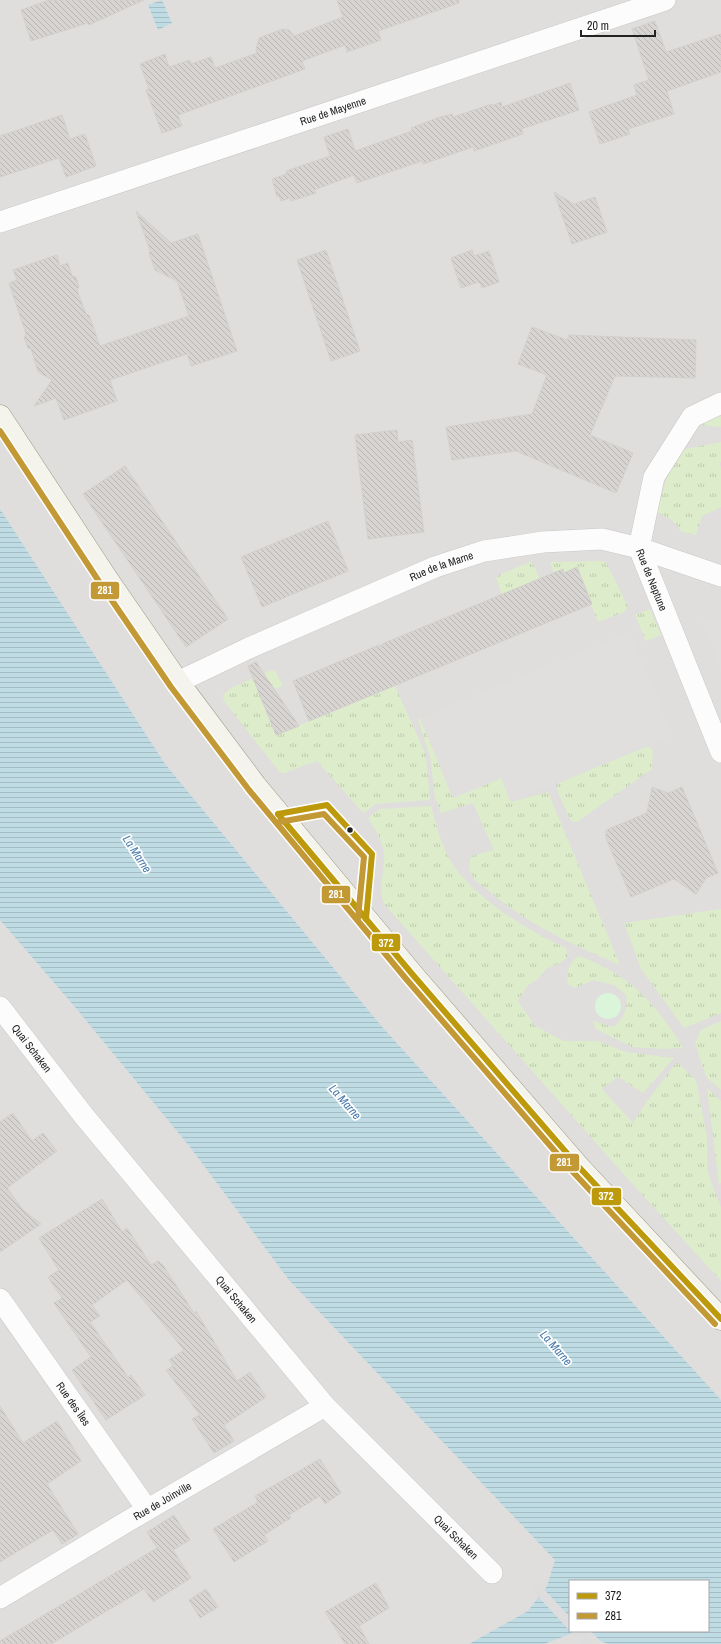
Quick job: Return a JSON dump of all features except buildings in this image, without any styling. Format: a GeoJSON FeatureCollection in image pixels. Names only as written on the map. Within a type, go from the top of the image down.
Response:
{"type":"FeatureCollection","features":[{"type":"Feature","properties":{"kind":"street","name":"Rue de Mayenne"},"geometry":{"type":"LineString","coordinates":[[0,222],[664,0]]}},
{"type":"Feature","properties":{"kind":"street","name":"Rue de Neptune"},"geometry":{"type":"LineString","coordinates":[[721,403],[692,417],[654,477],[639,548],[721,752]]}},
{"type":"Feature","properties":{"kind":"street"},"geometry":{"type":"LineString","coordinates":[[0,416],[36,468],[107,579],[178,682],[255,785],[418,980],[578,1166],[721,1319]]}},
{"type":"Feature","properties":{"kind":"street","name":"Rue de la Marne"},"geometry":{"type":"LineString","coordinates":[[178,682],[249,648],[435,567],[484,551],[543,542],[602,539],[639,548],[721,576]]}},
{"type":"Feature","properties":{"kind":"street","name":"Quai Schaken"},"geometry":{"type":"LineString","coordinates":[[0,1007],[84,1116],[326,1406],[492,1573]]}},
{"type":"Feature","properties":{"kind":"street","name":"Rue des Îles"},"geometry":{"type":"LineString","coordinates":[[0,1299],[147,1509]]}},
{"type":"Feature","properties":{"kind":"street","name":"Rue de Joinville"},"geometry":{"type":"LineString","coordinates":[[0,1598],[147,1509],[326,1406]]}},
{"type":"Feature","properties":{"kind":"shaded area"},"geometry":{"type":"Polygon","coordinates":[[[0,0],[721,0],[721,1644],[0,1644],[0,0]]]}},
{"type":"Feature","properties":{"kind":"shaded area"},"geometry":{"type":"Polygon","coordinates":[[[700,619],[721,620],[721,668],[712,646],[700,619]]]}},
{"type":"Feature","properties":{"kind":"shaded area"},"geometry":{"type":"Polygon","coordinates":[[[630,632],[673,736],[511,802],[501,778],[453,798],[420,718],[630,632]]]}},
{"type":"Feature","properties":{"kind":"green space"},"geometry":{"type":"Polygon","coordinates":[[[721,412],[721,427],[700,425],[707,419],[721,412]]]}},
{"type":"Feature","properties":{"kind":"green space"},"geometry":{"type":"Polygon","coordinates":[[[721,442],[721,462],[719,463],[721,467],[721,507],[702,516],[696,535],[682,532],[672,520],[657,512],[668,473],[681,450],[721,442]]]}},
{"type":"Feature","properties":{"kind":"green space"},"geometry":{"type":"Polygon","coordinates":[[[603,561],[607,564],[627,605],[627,609],[624,612],[598,622],[577,569],[564,573],[563,570],[554,573],[550,562],[603,561]]]}},
{"type":"Feature","properties":{"kind":"green space"},"geometry":{"type":"Polygon","coordinates":[[[530,562],[533,564],[540,579],[502,595],[496,578],[499,575],[530,562]]]}},
{"type":"Feature","properties":{"kind":"green space"},"geometry":{"type":"Polygon","coordinates":[[[650,609],[661,635],[646,641],[635,615],[650,609]]]}},
{"type":"Feature","properties":{"kind":"green space"},"geometry":{"type":"Polygon","coordinates":[[[272,670],[275,671],[283,686],[271,690],[273,694],[261,699],[276,735],[395,686],[426,755],[430,800],[376,804],[363,813],[317,761],[281,774],[224,701],[223,695],[231,688],[272,670]]]}},
{"type":"Feature","properties":{"kind":"green space"},"geometry":{"type":"Polygon","coordinates":[[[420,718],[453,798],[501,778],[511,802],[548,792],[620,965],[568,942],[535,924],[504,903],[474,879],[471,874],[469,864],[471,856],[494,850],[473,803],[441,813],[435,797],[430,757],[418,719],[420,718]]]}},
{"type":"Feature","properties":{"kind":"green space"},"geometry":{"type":"Polygon","coordinates":[[[647,746],[653,750],[652,769],[577,822],[571,821],[559,795],[556,784],[647,746]]]}},
{"type":"Feature","properties":{"kind":"green space"},"geometry":{"type":"Polygon","coordinates":[[[431,806],[443,846],[458,872],[470,885],[518,922],[566,948],[568,957],[562,962],[546,969],[537,980],[528,985],[518,1001],[535,1026],[564,1041],[598,1041],[626,1052],[674,1058],[643,1093],[618,1077],[602,1089],[633,1123],[647,1101],[677,1062],[696,1080],[707,1137],[707,1169],[721,1207],[721,1281],[627,1178],[385,905],[381,892],[384,852],[377,832],[368,818],[380,809],[431,806]]]}},
{"type":"Feature","properties":{"kind":"green space"},"geometry":{"type":"Polygon","coordinates":[[[721,909],[721,1013],[684,1028],[641,969],[624,923],[721,909]]]}},
{"type":"Feature","properties":{"kind":"green space"},"geometry":{"type":"Polygon","coordinates":[[[579,956],[613,972],[640,992],[662,1017],[683,1048],[664,1049],[632,1047],[596,1029],[592,1021],[614,1027],[623,1016],[626,1009],[626,995],[614,985],[594,980],[575,988],[568,984],[567,976],[569,968],[573,961],[579,956]]]}},
{"type":"Feature","properties":{"kind":"green space"},"geometry":{"type":"Polygon","coordinates":[[[608,993],[617,997],[621,1006],[617,1015],[608,1019],[599,1015],[595,1006],[599,997],[608,993]]]}},
{"type":"Feature","properties":{"kind":"green space"},"geometry":{"type":"Polygon","coordinates":[[[721,1021],[721,1090],[706,1077],[695,1043],[701,1030],[721,1021]]]}},
{"type":"Feature","properties":{"kind":"green space"},"geometry":{"type":"Polygon","coordinates":[[[707,1088],[721,1101],[721,1183],[719,1185],[707,1088]]]}},
{"type":"Feature","properties":{"kind":"water"},"geometry":{"type":"Polygon","coordinates":[[[162,0],[172,23],[158,30],[148,5],[162,0]]]}},
{"type":"Feature","properties":{"kind":"water","name":"La Marne"},"geometry":{"type":"Polygon","coordinates":[[[0,509],[165,764],[383,1028],[721,1400],[721,1644],[609,1644],[600,1641],[592,1632],[709,1632],[709,1580],[569,1580],[569,1632],[575,1632],[544,1644],[469,1644],[528,1611],[547,1586],[555,1560],[289,1280],[190,1147],[75,1007],[0,920],[0,509]]]}},
{"type":"Feature","properties":{"kind":"pier"},"geometry":{"type":"Polygon","coordinates":[[[539,1584],[569,1616],[569,1630],[532,1590],[539,1584]]]}},
{"type":"Feature","properties":{"kind":"pier"},"geometry":{"type":"Polygon","coordinates":[[[571,1632],[583,1632],[594,1644],[582,1644],[571,1632]]]}},
{"type":"Feature","properties":{"kind":"transit line","name":"281"},"geometry":{"type":"LineString","coordinates":[[0,431],[100,583],[171,687],[249,790],[407,980],[572,1171],[715,1324]]}},
{"type":"Feature","properties":{"kind":"transit line","name":"372"},"geometry":{"type":"LineString","coordinates":[[278,814],[327,805],[372,854],[366,919]]}},
{"type":"Feature","properties":{"kind":"transit line","name":"372"},"geometry":{"type":"LineString","coordinates":[[278,814],[413,975],[578,1166],[721,1319]]}},
{"type":"Feature","properties":{"kind":"transit line","name":"281"},"geometry":{"type":"LineString","coordinates":[[279,822],[324,814],[364,857],[358,918]]}}]}
